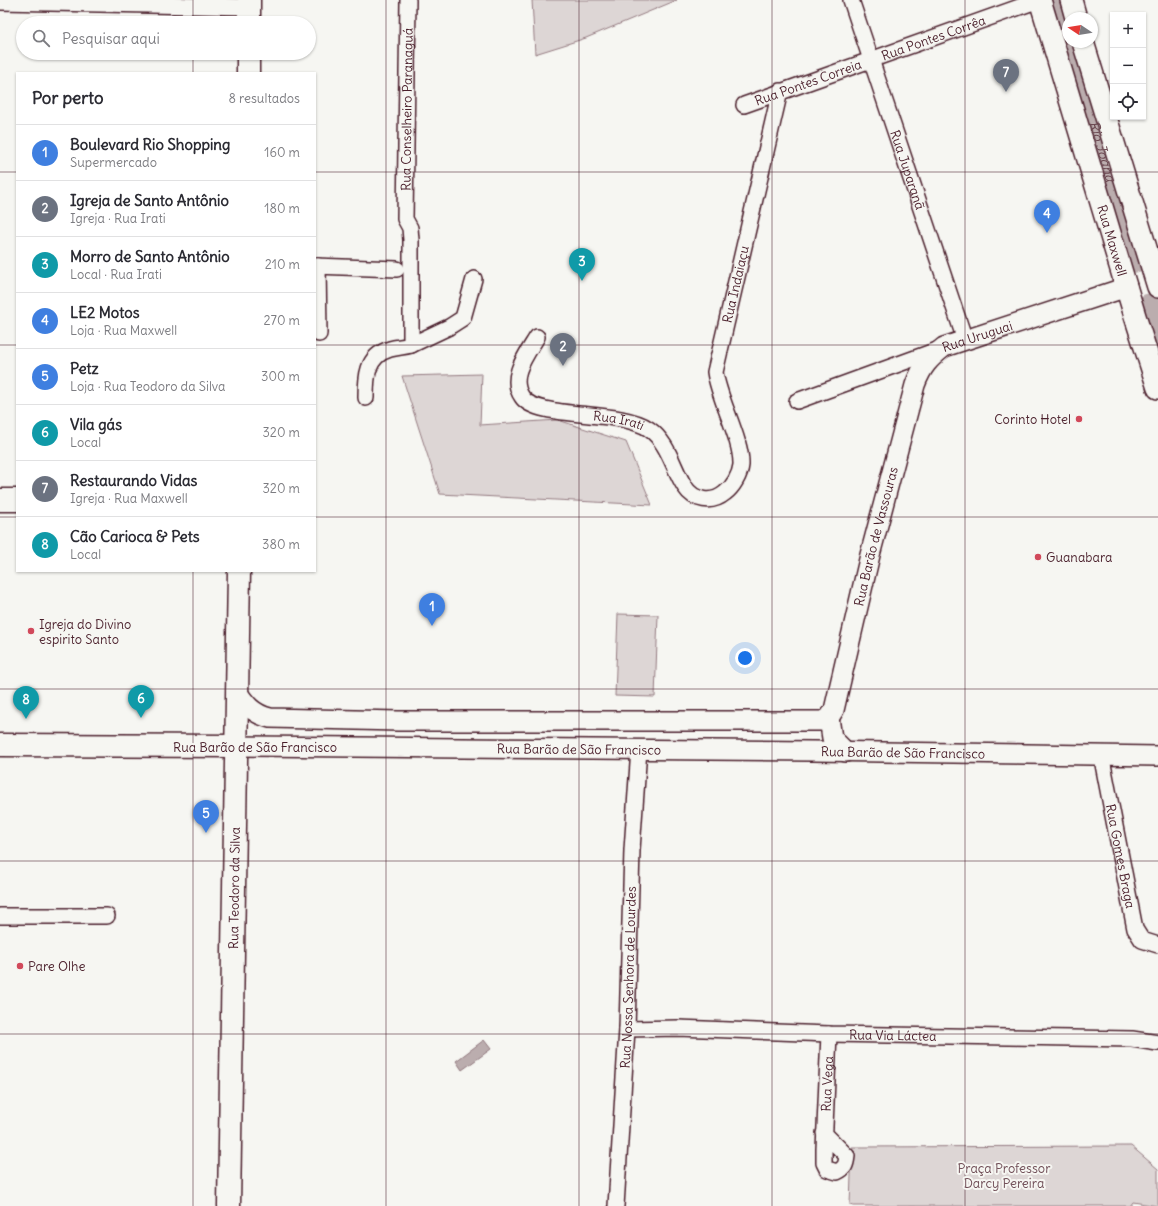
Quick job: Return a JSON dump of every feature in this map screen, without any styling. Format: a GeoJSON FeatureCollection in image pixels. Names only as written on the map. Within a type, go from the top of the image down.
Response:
{"type":"FeatureCollection","features":[{"type":"Feature","properties":{"kind":"main road","name":"Rua Maxwell"},"geometry":{"type":"LineString","coordinates":[[1040,0],[1158,388]]}},
{"type":"Feature","properties":{"kind":"main road"},"geometry":{"type":"LineString","coordinates":[[1071,0],[1074,12]]}},
{"type":"Feature","properties":{"kind":"main road"},"geometry":{"type":"LineString","coordinates":[[1086,48],[1157,280]]}},
{"type":"Feature","properties":{"kind":"main road"},"geometry":{"type":"LineString","coordinates":[[248,60],[248,72]]}},
{"type":"Feature","properties":{"kind":"main road","name":"Rua Uruguai"},"geometry":{"type":"LineString","coordinates":[[1127,287],[1157,280]]}},
{"type":"Feature","properties":{"kind":"main road"},"geometry":{"type":"LineString","coordinates":[[0,500],[16,500]]}},
{"type":"Feature","properties":{"kind":"main road","name":"Rua Teodoro da Silva"},"geometry":{"type":"LineString","coordinates":[[229,1206],[235,746],[239,572]]}},
{"type":"Feature","properties":{"kind":"main road","name":"Rua Barão de São Francisco"},"geometry":{"type":"LineString","coordinates":[[0,745],[235,746]]}},
{"type":"Feature","properties":{"kind":"street","name":"Rua Conselheiro Paranaguá"},"geometry":{"type":"LineString","coordinates":[[408,0],[405,220],[410,228],[411,240],[411,345]]}},
{"type":"Feature","properties":{"kind":"street","name":"Rua Juparanã"},"geometry":{"type":"LineString","coordinates":[[851,0],[965,340]]}},
{"type":"Feature","properties":{"kind":"street","name":"Rua Pontes Corrêa"},"geometry":{"type":"LineString","coordinates":[[872,59],[1040,0]]}},
{"type":"Feature","properties":{"kind":"street"},"geometry":{"type":"LineString","coordinates":[[0,2],[249,10]]}},
{"type":"Feature","properties":{"kind":"street","name":"Rua Pontes Correia"},"geometry":{"type":"LineString","coordinates":[[744,105],[872,59]]}},
{"type":"Feature","properties":{"kind":"street","name":"Rua Indaiaçu"},"geometry":{"type":"LineString","coordinates":[[738,477],[741,465],[738,445],[718,387],[716,372],[780,91]]}},
{"type":"Feature","properties":{"kind":"street"},"geometry":{"type":"LineString","coordinates":[[319,334],[317,266],[397,269]]}},
{"type":"Feature","properties":{"kind":"street"},"geometry":{"type":"LineString","coordinates":[[366,398],[366,376],[376,357],[388,349],[411,345],[449,327],[463,318],[474,279]]}},
{"type":"Feature","properties":{"kind":"street","name":"Rua Uruguai"},"geometry":{"type":"LineString","coordinates":[[797,401],[944,347],[1127,287]]}},
{"type":"Feature","properties":{"kind":"street","name":"Rua Irati"},"geometry":{"type":"LineString","coordinates":[[537,337],[523,361],[517,376],[517,389],[522,399],[529,405],[544,409],[619,418],[649,428],[661,441],[670,455],[685,488],[697,499],[710,500],[724,494],[738,477]]}},
{"type":"Feature","properties":{"kind":"street","name":"Rua Barão de Vassouras"},"geometry":{"type":"LineString","coordinates":[[829,718],[834,710],[870,555],[915,385],[920,372],[927,361],[944,347]]}},
{"type":"Feature","properties":{"kind":"street","name":"Rua Barão de São Francisco"},"geometry":{"type":"LineString","coordinates":[[236,690],[251,709],[259,715],[270,718],[398,722],[811,722]]}},
{"type":"Feature","properties":{"kind":"street"},"geometry":{"type":"LineString","coordinates":[[813,751],[818,737],[811,722],[822,721],[829,718],[832,738],[846,752]]}},
{"type":"Feature","properties":{"kind":"street"},"geometry":{"type":"LineString","coordinates":[[638,749],[640,734],[674,722]]}},
{"type":"Feature","properties":{"kind":"street","name":"Rua Barão de São Francisco"},"geometry":{"type":"LineString","coordinates":[[235,746],[1101,754],[1158,756]]}},
{"type":"Feature","properties":{"kind":"street","name":"Rua Nossa Senhora de Lourdes"},"geometry":{"type":"LineString","coordinates":[[616,1206],[627,1029],[632,850],[636,809],[638,749]]}},
{"type":"Feature","properties":{"kind":"street","name":"Rua Gomes Braga"},"geometry":{"type":"LineString","coordinates":[[1101,754],[1135,929],[1142,940],[1158,946]]}},
{"type":"Feature","properties":{"kind":"street"},"geometry":{"type":"LineString","coordinates":[[0,916],[107,916]]}},
{"type":"Feature","properties":{"kind":"street","name":"Rua Via Láctea"},"geometry":{"type":"LineString","coordinates":[[627,1029],[678,1028],[829,1034],[1132,1038],[1158,1043]]}},
{"type":"Feature","properties":{"kind":"street","name":"Rua Vega"},"geometry":{"type":"LineString","coordinates":[[824,1133],[829,1034]]}},
{"type":"Feature","properties":{"kind":"green space"},"geometry":{"type":"Polygon","coordinates":[[[532,0],[677,0],[586,38],[535,54],[532,0]]]}},
{"type":"Feature","properties":{"kind":"green space"},"geometry":{"type":"Polygon","coordinates":[[[482,374],[480,425],[558,420],[626,442],[652,505],[440,494],[402,376],[482,374]]]}},
{"type":"Feature","properties":{"kind":"green space"},"geometry":{"type":"Polygon","coordinates":[[[618,614],[658,615],[655,697],[615,696],[618,614]]]}},
{"type":"Feature","properties":{"kind":"green space","name":"Praça Professor Darcy Pereira"},"geometry":{"type":"Polygon","coordinates":[[[1131,1146],[1158,1169],[1158,1206],[1133,1202],[1130,1206],[850,1205],[852,1147],[1131,1146]]]}},
{"type":"Feature","properties":{"kind":"shaded area"},"geometry":{"type":"Polygon","coordinates":[[[484,1040],[491,1049],[462,1070],[456,1061],[484,1040]]]}},
{"type":"Feature","properties":{"kind":"waterway","name":"Rio Joana"},"geometry":{"type":"LineString","coordinates":[[1057,0],[1062,16]]}},
{"type":"Feature","properties":{"kind":"waterway","name":"Rio Joana"},"geometry":{"type":"LineString","coordinates":[[1072,48],[1135,261]]}},
{"type":"Feature","properties":{"kind":"waterway","name":"Rio Joana"},"geometry":{"type":"LineString","coordinates":[[1149,305],[1158,336]]}},
{"type":"Feature","properties":{"kind":"place","name":"Restaurando Vidas"},"geometry":{"type":"Point","coordinates":[1006,92]}},
{"type":"Feature","properties":{"kind":"place","name":"LE2 Motos"},"geometry":{"type":"Point","coordinates":[1047,233]}},
{"type":"Feature","properties":{"kind":"place","name":"Morro de Santo Antônio"},"geometry":{"type":"Point","coordinates":[582,281]}},
{"type":"Feature","properties":{"kind":"place","name":"Igreja de Santo Antônio"},"geometry":{"type":"Point","coordinates":[563,366]}},
{"type":"Feature","properties":{"kind":"place","name":"Corinto Hotel"},"geometry":{"type":"Point","coordinates":[1079,419]}},
{"type":"Feature","properties":{"kind":"place","name":"Guanabara"},"geometry":{"type":"Point","coordinates":[1038,557]}},
{"type":"Feature","properties":{"kind":"place","name":"Boulevard Rio Shopping"},"geometry":{"type":"Point","coordinates":[432,626]}},
{"type":"Feature","properties":{"kind":"place","name":"Igreja do Divino espirito Santo"},"geometry":{"type":"Point","coordinates":[31,631]}},
{"type":"Feature","properties":{"kind":"place","name":"Vila gás"},"geometry":{"type":"Point","coordinates":[141,718]}},
{"type":"Feature","properties":{"kind":"place","name":"Cão Carioca & Pets"},"geometry":{"type":"Point","coordinates":[26,719]}},
{"type":"Feature","properties":{"kind":"place","name":"Petz"},"geometry":{"type":"Point","coordinates":[206,833]}},
{"type":"Feature","properties":{"kind":"place","name":"Pare Olhe"},"geometry":{"type":"Point","coordinates":[20,966]}}]}
